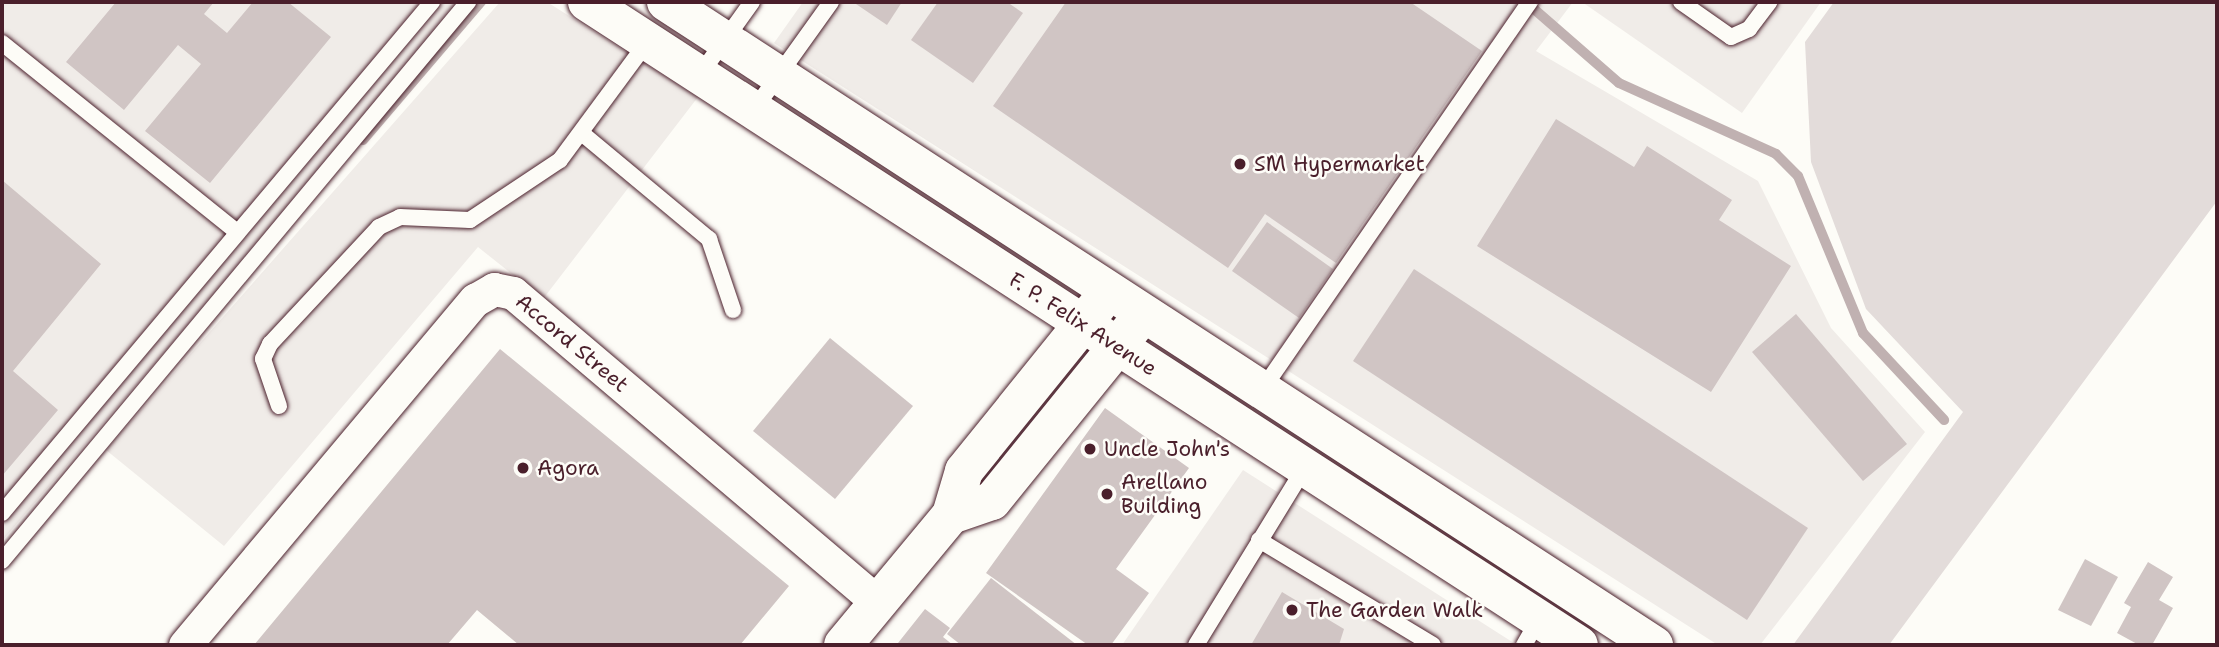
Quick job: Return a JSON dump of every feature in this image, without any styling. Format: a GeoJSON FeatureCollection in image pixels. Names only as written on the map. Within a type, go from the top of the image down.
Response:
{"type":"FeatureCollection","features":[{"type":"Feature","properties":{"kind":"main road","name":"F. P. Felix Avenue"},"geometry":{"type":"LineString","coordinates":[[587,2],[1305,467],[1532,632],[1579,645]]}},
{"type":"Feature","properties":{"kind":"main road","name":"F. P. Felix Avenue"},"geometry":{"type":"LineString","coordinates":[[666,2],[1647,643]]}},
{"type":"Feature","properties":{"kind":"main road"},"geometry":{"type":"LineString","coordinates":[[843,645],[951,515],[964,471],[1109,290]]}},
{"type":"Feature","properties":{"kind":"main road"},"geometry":{"type":"LineString","coordinates":[[951,515],[992,501],[1145,313]]}},
{"type":"Feature","properties":{"kind":"main road"},"geometry":{"type":"LineString","coordinates":[[1038,380],[1071,404]]}},
{"type":"Feature","properties":{"kind":"street","name":"Accord Street"},"geometry":{"type":"LineString","coordinates":[[186,645],[475,300],[494,289],[513,293],[878,603]]}},
{"type":"Feature","properties":{"kind":"lane"},"geometry":{"type":"LineString","coordinates":[[2,513],[432,2]]}},
{"type":"Feature","properties":{"kind":"lane"},"geometry":{"type":"LineString","coordinates":[[2,561],[468,2]]}},
{"type":"Feature","properties":{"kind":"lane"},"geometry":{"type":"LineString","coordinates":[[699,76],[752,2]]}},
{"type":"Feature","properties":{"kind":"lane"},"geometry":{"type":"LineString","coordinates":[[752,111],[831,2]]}},
{"type":"Feature","properties":{"kind":"lane"},"geometry":{"type":"LineString","coordinates":[[1262,390],[1530,2]]}},
{"type":"Feature","properties":{"kind":"lane"},"geometry":{"type":"LineString","coordinates":[[1681,2],[1731,37],[1749,29],[1769,2]]}},
{"type":"Feature","properties":{"kind":"lane"},"geometry":{"type":"LineString","coordinates":[[279,406],[263,359],[270,344],[379,227],[400,217],[479,216],[573,150],[648,41]]}},
{"type":"Feature","properties":{"kind":"lane"},"geometry":{"type":"LineString","coordinates":[[2,43],[237,232]]}},
{"type":"Feature","properties":{"kind":"lane"},"geometry":{"type":"LineString","coordinates":[[584,135],[709,239],[733,310]]}},
{"type":"Feature","properties":{"kind":"lane"},"geometry":{"type":"LineString","coordinates":[[1196,645],[1305,467]]}},
{"type":"Feature","properties":{"kind":"lane"},"geometry":{"type":"LineString","coordinates":[[1259,540],[1433,645]]}},
{"type":"Feature","properties":{"kind":"shaded area"},"geometry":{"type":"Polygon","coordinates":[[[2,2],[465,2],[2,541],[2,2]]]}},
{"type":"Feature","properties":{"kind":"shaded area"},"geometry":{"type":"Polygon","coordinates":[[[500,2],[547,2],[698,97],[543,299],[478,247],[224,546],[106,450],[500,2]]]}},
{"type":"Feature","properties":{"kind":"shaded area"},"geometry":{"type":"Polygon","coordinates":[[[803,2],[1573,2],[1536,51],[1758,181],[1831,328],[1925,432],[1760,645],[1718,645],[774,43],[803,2]]]}},
{"type":"Feature","properties":{"kind":"shaded area"},"geometry":{"type":"Polygon","coordinates":[[[1582,2],[1821,2],[1742,113],[1582,2]]]}},
{"type":"Feature","properties":{"kind":"shaded area"},"geometry":{"type":"Polygon","coordinates":[[[1834,2],[2217,2],[2217,201],[1889,645],[1793,645],[1963,412],[1866,309],[1811,162],[1805,42],[1834,2]]]}},
{"type":"Feature","properties":{"kind":"shaded area"},"geometry":{"type":"Polygon","coordinates":[[[1243,470],[1517,645],[1122,645],[1243,470]]]}},
{"type":"Feature","properties":{"kind":"building"},"geometry":{"type":"Polygon","coordinates":[[[116,2],[214,2],[204,14],[227,33],[253,2],[288,2],[331,37],[210,183],[145,131],[201,64],[178,45],[124,110],[66,62],[116,2]]]}},
{"type":"Feature","properties":{"kind":"building"},"geometry":{"type":"Polygon","coordinates":[[[853,2],[902,2],[887,25],[853,2]]]}},
{"type":"Feature","properties":{"kind":"building"},"geometry":{"type":"Polygon","coordinates":[[[938,2],[1007,2],[1023,13],[973,83],[911,40],[938,2]]]}},
{"type":"Feature","properties":{"kind":"building","name":"SM Hypermarket"},"geometry":{"type":"Polygon","coordinates":[[[1066,2],[1410,2],[1482,51],[1336,263],[1265,214],[1228,268],[993,106],[1066,2]]]}},
{"type":"Feature","properties":{"kind":"building"},"geometry":{"type":"Polygon","coordinates":[[[1556,119],[1634,167],[1647,146],[1732,200],[1719,220],[1791,266],[1711,392],[1477,246],[1556,119]]]}},
{"type":"Feature","properties":{"kind":"building"},"geometry":{"type":"Polygon","coordinates":[[[2,180],[101,264],[13,371],[58,410],[2,476],[2,180]]]}},
{"type":"Feature","properties":{"kind":"building"},"geometry":{"type":"Polygon","coordinates":[[[1267,222],[1333,269],[1299,318],[1232,271],[1267,222]]]}},
{"type":"Feature","properties":{"kind":"building"},"geometry":{"type":"Polygon","coordinates":[[[1414,269],[1808,528],[1747,620],[1353,361],[1414,269]]]}},
{"type":"Feature","properties":{"kind":"building"},"geometry":{"type":"Polygon","coordinates":[[[1796,314],[1907,444],[1863,481],[1752,352],[1796,314]]]}},
{"type":"Feature","properties":{"kind":"building"},"geometry":{"type":"Polygon","coordinates":[[[830,338],[913,406],[835,499],[753,431],[830,338]]]}},
{"type":"Feature","properties":{"kind":"building","name":"Agora"},"geometry":{"type":"Polygon","coordinates":[[[500,349],[789,586],[740,645],[519,645],[477,610],[447,645],[254,645],[500,349]]]}},
{"type":"Feature","properties":{"kind":"building"},"geometry":{"type":"Polygon","coordinates":[[[1105,408],[1189,468],[1116,569],[1149,593],[1111,645],[1088,645],[986,573],[1105,408]]]}},
{"type":"Feature","properties":{"kind":"building"},"geometry":{"type":"Polygon","coordinates":[[[2085,559],[2118,577],[2091,626],[2058,610],[2085,559]]]}},
{"type":"Feature","properties":{"kind":"building"},"geometry":{"type":"Polygon","coordinates":[[[2148,562],[2173,577],[2159,600],[2173,608],[2152,645],[2139,645],[2117,633],[2131,607],[2124,603],[2148,562]]]}},
{"type":"Feature","properties":{"kind":"building"},"geometry":{"type":"Polygon","coordinates":[[[991,578],[1077,645],[961,645],[947,634],[991,578]]]}},
{"type":"Feature","properties":{"kind":"building","name":"The Garden Walk"},"geometry":{"type":"Polygon","coordinates":[[[1282,592],[1344,629],[1339,645],[1251,645],[1282,592]]]}},
{"type":"Feature","properties":{"kind":"building"},"geometry":{"type":"Polygon","coordinates":[[[925,609],[950,628],[943,637],[953,645],[898,643],[925,609]]]}},
{"type":"Feature","properties":{"kind":"waterway"},"geometry":{"type":"LineString","coordinates":[[363,140],[481,2]]}},
{"type":"Feature","properties":{"kind":"waterway"},"geometry":{"type":"LineString","coordinates":[[1526,2],[1619,83],[1776,154],[1798,176],[1863,333],[1944,420]]}},
{"type":"Feature","properties":{"kind":"place","name":"SM Hypermarket"},"geometry":{"type":"Point","coordinates":[1240,164]}},
{"type":"Feature","properties":{"kind":"place","name":"Uncle John's"},"geometry":{"type":"Point","coordinates":[1090,449]}},
{"type":"Feature","properties":{"kind":"place","name":"Agora"},"geometry":{"type":"Point","coordinates":[523,468]}},
{"type":"Feature","properties":{"kind":"place","name":"Arellano Building"},"geometry":{"type":"Point","coordinates":[1107,494]}},
{"type":"Feature","properties":{"kind":"place","name":"The Garden Walk"},"geometry":{"type":"Point","coordinates":[1292,610]}}]}
